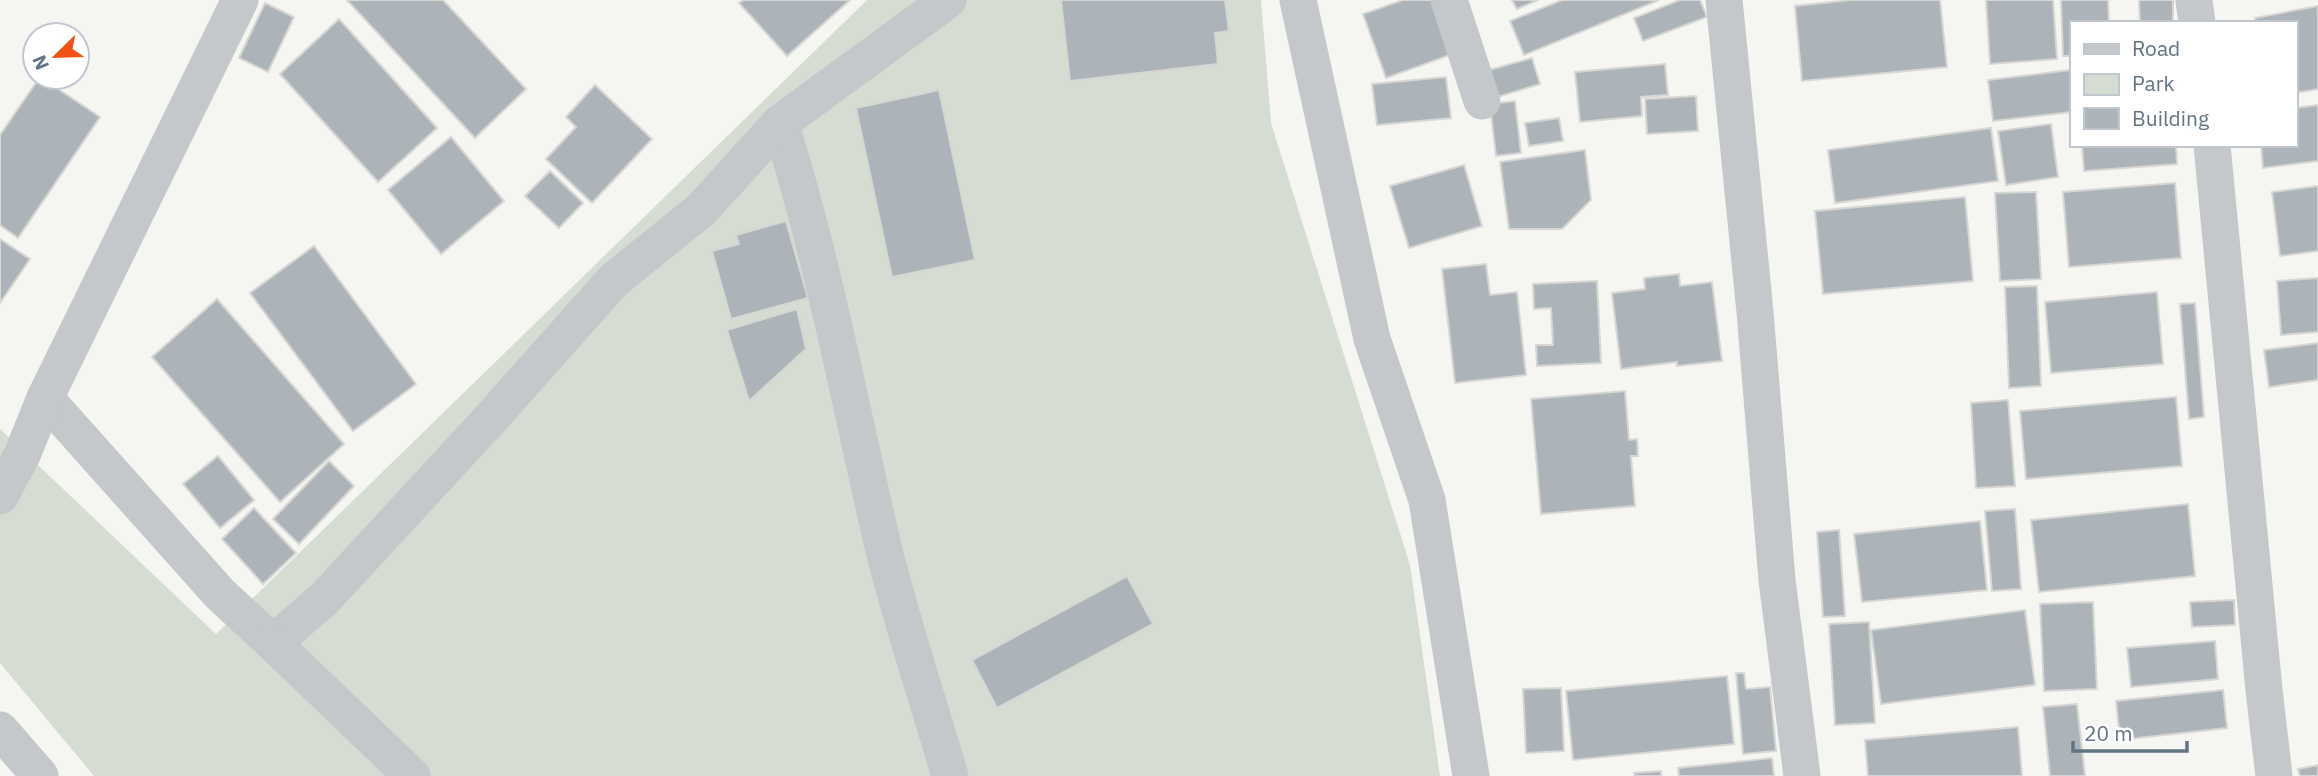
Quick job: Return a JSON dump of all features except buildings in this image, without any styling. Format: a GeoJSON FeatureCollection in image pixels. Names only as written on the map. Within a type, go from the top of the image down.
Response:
{"type":"FeatureCollection","features":[{"type":"Feature","properties":{"kind":"street"},"geometry":{"type":"LineString","coordinates":[[0,496],[11,444],[45,398],[240,0]]}},
{"type":"Feature","properties":{"kind":"street"},"geometry":{"type":"LineString","coordinates":[[273,643],[324,599],[494,416],[614,280],[701,210],[780,123],[948,0]]}},
{"type":"Feature","properties":{"kind":"street"},"geometry":{"type":"LineString","coordinates":[[1298,0],[1372,339],[1427,500],[1471,776]]}},
{"type":"Feature","properties":{"kind":"street"},"geometry":{"type":"LineString","coordinates":[[1449,0],[1482,100]]}},
{"type":"Feature","properties":{"kind":"street"},"geometry":{"type":"LineString","coordinates":[[1724,0],[1755,312],[1777,580],[1802,776]]}},
{"type":"Feature","properties":{"kind":"street"},"geometry":{"type":"LineString","coordinates":[[2194,0],[2197,21]]}},
{"type":"Feature","properties":{"kind":"street"},"geometry":{"type":"LineString","coordinates":[[780,123],[805,202],[884,550],[950,776]]}},
{"type":"Feature","properties":{"kind":"street"},"geometry":{"type":"LineString","coordinates":[[2212,147],[2263,690],[2274,776]]}},
{"type":"Feature","properties":{"kind":"street"},"geometry":{"type":"LineString","coordinates":[[45,398],[220,594],[412,776]]}},
{"type":"Feature","properties":{"kind":"street"},"geometry":{"type":"LineString","coordinates":[[0,730],[40,776]]}},
{"type":"Feature","properties":{"kind":"green space"},"geometry":{"type":"Polygon","coordinates":[[[867,0],[1261,0],[1271,123],[1410,565],[1440,776],[94,776],[0,663],[0,429],[216,634],[867,0]]]}}]}
